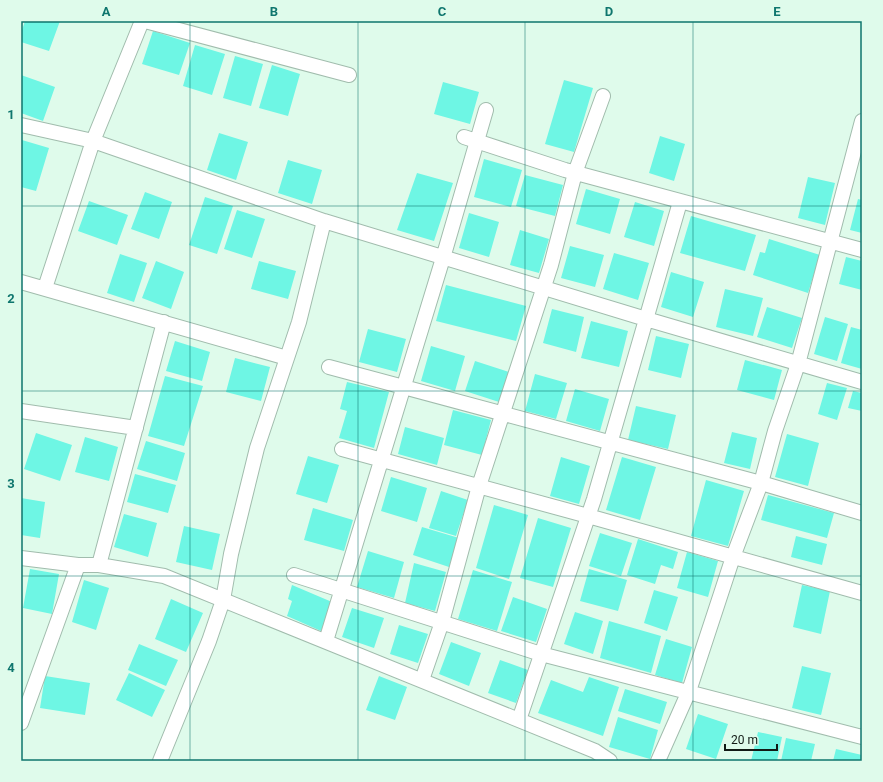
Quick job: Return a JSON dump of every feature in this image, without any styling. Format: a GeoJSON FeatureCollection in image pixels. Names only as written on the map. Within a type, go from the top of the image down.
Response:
{"type":"FeatureCollection","features":[{"type":"Feature","properties":{"kind":"street"},"geometry":{"type":"LineString","coordinates":[[45,288],[93,141],[143,21],[349,75]]}},
{"type":"Feature","properties":{"kind":"street"},"geometry":{"type":"LineString","coordinates":[[422,680],[442,622],[479,486],[543,288],[575,173],[603,96]]}},
{"type":"Feature","properties":{"kind":"street"},"geometry":{"type":"LineString","coordinates":[[326,641],[443,258],[470,139],[486,110]]}},
{"type":"Feature","properties":{"kind":"street"},"geometry":{"type":"LineString","coordinates":[[658,761],[688,691],[761,483],[775,431],[798,364],[862,121]]}},
{"type":"Feature","properties":{"kind":"street"},"geometry":{"type":"LineString","coordinates":[[21,125],[93,141],[324,221],[646,320],[862,382]]}},
{"type":"Feature","properties":{"kind":"street"},"geometry":{"type":"LineString","coordinates":[[470,139],[575,173],[862,250]]}},
{"type":"Feature","properties":{"kind":"street"},"geometry":{"type":"LineString","coordinates":[[519,720],[588,516],[680,202]]}},
{"type":"Feature","properties":{"kind":"street"},"geometry":{"type":"LineString","coordinates":[[160,761],[209,641],[223,600],[231,554],[257,448],[298,322],[324,221]]}},
{"type":"Feature","properties":{"kind":"street"},"geometry":{"type":"LineString","coordinates":[[21,282],[287,358]]}},
{"type":"Feature","properties":{"kind":"street"},"geometry":{"type":"LineString","coordinates":[[98,565],[164,322]]}},
{"type":"Feature","properties":{"kind":"street"},"geometry":{"type":"LineString","coordinates":[[329,367],[502,415],[761,483],[862,513]]}},
{"type":"Feature","properties":{"kind":"street"},"geometry":{"type":"LineString","coordinates":[[21,411],[136,428]]}},
{"type":"Feature","properties":{"kind":"street"},"geometry":{"type":"LineString","coordinates":[[342,449],[862,593]]}},
{"type":"Feature","properties":{"kind":"street"},"geometry":{"type":"LineString","coordinates":[[21,558],[78,565],[98,565],[164,576],[595,751],[610,761]]}},
{"type":"Feature","properties":{"kind":"street"},"geometry":{"type":"LineString","coordinates":[[21,723],[26,696],[78,565]]}},
{"type":"Feature","properties":{"kind":"street"},"geometry":{"type":"LineString","coordinates":[[294,575],[541,654],[862,737]]}},
{"type":"Feature","properties":{"kind":"building"},"geometry":{"type":"Polygon","coordinates":[[[25,21],[60,21],[49,51],[21,42],[21,33],[25,21]]]}},
{"type":"Feature","properties":{"kind":"building"},"geometry":{"type":"Polygon","coordinates":[[[153,31],[190,43],[179,75],[142,64],[153,31]]]}},
{"type":"Feature","properties":{"kind":"building"},"geometry":{"type":"Polygon","coordinates":[[[195,45],[225,54],[212,95],[183,86],[195,45]]]}},
{"type":"Feature","properties":{"kind":"building"},"geometry":{"type":"Polygon","coordinates":[[[235,56],[263,64],[251,106],[223,98],[235,56]]]}},
{"type":"Feature","properties":{"kind":"building"},"geometry":{"type":"Polygon","coordinates":[[[272,65],[300,74],[288,116],[259,108],[272,65]]]}},
{"type":"Feature","properties":{"kind":"building"},"geometry":{"type":"Polygon","coordinates":[[[21,75],[55,87],[43,121],[21,113],[21,75]]]}},
{"type":"Feature","properties":{"kind":"building"},"geometry":{"type":"Polygon","coordinates":[[[564,80],[593,88],[574,152],[545,144],[564,80]]]}},
{"type":"Feature","properties":{"kind":"building"},"geometry":{"type":"Polygon","coordinates":[[[443,82],[479,92],[470,124],[434,114],[443,82]]]}},
{"type":"Feature","properties":{"kind":"building"},"geometry":{"type":"Polygon","coordinates":[[[219,133],[248,142],[236,180],[207,170],[219,133]]]}},
{"type":"Feature","properties":{"kind":"building"},"geometry":{"type":"Polygon","coordinates":[[[660,136],[685,144],[674,181],[649,173],[660,136]]]}},
{"type":"Feature","properties":{"kind":"building"},"geometry":{"type":"Polygon","coordinates":[[[22,140],[49,148],[36,191],[21,187],[22,140]]]}},
{"type":"Feature","properties":{"kind":"building"},"geometry":{"type":"Polygon","coordinates":[[[484,159],[522,170],[511,207],[474,197],[484,159]]]}},
{"type":"Feature","properties":{"kind":"building"},"geometry":{"type":"Polygon","coordinates":[[[288,160],[322,170],[312,204],[278,193],[288,160]]]}},
{"type":"Feature","properties":{"kind":"building"},"geometry":{"type":"Polygon","coordinates":[[[417,173],[453,183],[434,241],[397,230],[417,173]]]}},
{"type":"Feature","properties":{"kind":"building"},"geometry":{"type":"Polygon","coordinates":[[[525,175],[563,185],[555,216],[516,206],[525,175]]]}},
{"type":"Feature","properties":{"kind":"building"},"geometry":{"type":"Polygon","coordinates":[[[808,177],[835,183],[825,225],[798,218],[808,177]]]}},
{"type":"Feature","properties":{"kind":"building"},"geometry":{"type":"Polygon","coordinates":[[[586,189],[620,199],[610,234],[576,224],[586,189]]]}},
{"type":"Feature","properties":{"kind":"building"},"geometry":{"type":"Polygon","coordinates":[[[145,192],[172,202],[159,239],[131,229],[145,192]]]}},
{"type":"Feature","properties":{"kind":"building"},"geometry":{"type":"Polygon","coordinates":[[[205,197],[233,206],[217,254],[189,245],[205,197]]]}},
{"type":"Feature","properties":{"kind":"building"},"geometry":{"type":"Polygon","coordinates":[[[858,199],[862,200],[862,233],[850,230],[858,199]]]}},
{"type":"Feature","properties":{"kind":"building"},"geometry":{"type":"Polygon","coordinates":[[[89,201],[128,215],[117,245],[78,231],[89,201]]]}},
{"type":"Feature","properties":{"kind":"building"},"geometry":{"type":"Polygon","coordinates":[[[635,202],[664,211],[654,246],[624,237],[635,202]]]}},
{"type":"Feature","properties":{"kind":"building"},"geometry":{"type":"Polygon","coordinates":[[[237,210],[265,219],[252,258],[224,249],[237,210]]]}},
{"type":"Feature","properties":{"kind":"building"},"geometry":{"type":"Polygon","coordinates":[[[469,213],[499,222],[489,257],[459,248],[469,213]]]}},
{"type":"Feature","properties":{"kind":"building"},"geometry":{"type":"Polygon","coordinates":[[[691,216],[756,235],[745,271],[680,253],[691,216]]]}},
{"type":"Feature","properties":{"kind":"building"},"geometry":{"type":"Polygon","coordinates":[[[520,230],[549,239],[539,273],[510,265],[520,230]]]}},
{"type":"Feature","properties":{"kind":"building"},"geometry":{"type":"Polygon","coordinates":[[[769,239],[820,255],[808,293],[753,275],[760,252],[765,253],[769,239]]]}},
{"type":"Feature","properties":{"kind":"building"},"geometry":{"type":"Polygon","coordinates":[[[570,246],[604,255],[595,287],[561,278],[570,246]]]}},
{"type":"Feature","properties":{"kind":"building"},"geometry":{"type":"Polygon","coordinates":[[[614,253],[649,263],[638,300],[603,289],[614,253]]]}},
{"type":"Feature","properties":{"kind":"building"},"geometry":{"type":"Polygon","coordinates":[[[120,254],[147,263],[134,302],[107,293],[120,254]]]}},
{"type":"Feature","properties":{"kind":"building"},"geometry":{"type":"Polygon","coordinates":[[[846,257],[862,261],[862,290],[839,284],[846,257]]]}},
{"type":"Feature","properties":{"kind":"building"},"geometry":{"type":"Polygon","coordinates":[[[156,261],[184,272],[171,309],[142,298],[156,261]]]}},
{"type":"Feature","properties":{"kind":"building"},"geometry":{"type":"Polygon","coordinates":[[[259,261],[296,271],[288,299],[251,289],[259,261]]]}},
{"type":"Feature","properties":{"kind":"building"},"geometry":{"type":"Polygon","coordinates":[[[671,272],[704,282],[693,317],[661,307],[671,272]]]}},
{"type":"Feature","properties":{"kind":"building"},"geometry":{"type":"Polygon","coordinates":[[[446,285],[526,306],[516,341],[436,321],[446,285]]]}},
{"type":"Feature","properties":{"kind":"building"},"geometry":{"type":"Polygon","coordinates":[[[725,289],[763,298],[753,336],[716,327],[725,289]]]}},
{"type":"Feature","properties":{"kind":"building"},"geometry":{"type":"Polygon","coordinates":[[[767,307],[802,318],[792,348],[757,337],[767,307]]]}},
{"type":"Feature","properties":{"kind":"building"},"geometry":{"type":"Polygon","coordinates":[[[552,309],[584,317],[576,352],[543,343],[552,309]]]}},
{"type":"Feature","properties":{"kind":"building"},"geometry":{"type":"Polygon","coordinates":[[[825,317],[848,324],[837,361],[814,354],[825,317]]]}},
{"type":"Feature","properties":{"kind":"building"},"geometry":{"type":"Polygon","coordinates":[[[591,321],[628,331],[619,367],[581,358],[591,321]]]}},
{"type":"Feature","properties":{"kind":"building"},"geometry":{"type":"Polygon","coordinates":[[[851,327],[862,330],[862,369],[841,363],[851,327]]]}},
{"type":"Feature","properties":{"kind":"building"},"geometry":{"type":"Polygon","coordinates":[[[368,329],[406,339],[397,372],[359,362],[368,329]]]}},
{"type":"Feature","properties":{"kind":"building"},"geometry":{"type":"Polygon","coordinates":[[[656,336],[689,344],[681,378],[648,370],[656,336]]]}},
{"type":"Feature","properties":{"kind":"building"},"geometry":{"type":"Polygon","coordinates":[[[175,341],[210,352],[202,381],[166,371],[175,341]]]}},
{"type":"Feature","properties":{"kind":"building"},"geometry":{"type":"Polygon","coordinates":[[[431,346],[465,356],[455,391],[421,381],[431,346]]]}},
{"type":"Feature","properties":{"kind":"building"},"geometry":{"type":"Polygon","coordinates":[[[235,358],[270,367],[261,401],[226,392],[235,358]]]}},
{"type":"Feature","properties":{"kind":"building"},"geometry":{"type":"Polygon","coordinates":[[[745,360],[782,370],[774,400],[737,390],[745,360]]]}},
{"type":"Feature","properties":{"kind":"building"},"geometry":{"type":"Polygon","coordinates":[[[475,361],[509,372],[499,402],[465,391],[475,361]]]}},
{"type":"Feature","properties":{"kind":"building"},"geometry":{"type":"Polygon","coordinates":[[[535,374],[567,383],[556,419],[525,411],[535,374]]]}},
{"type":"Feature","properties":{"kind":"building"},"geometry":{"type":"Polygon","coordinates":[[[165,376],[203,386],[184,446],[148,436],[165,376]]]}},
{"type":"Feature","properties":{"kind":"building"},"geometry":{"type":"Polygon","coordinates":[[[347,382],[389,392],[374,448],[339,438],[347,411],[340,409],[347,382]]]}},
{"type":"Feature","properties":{"kind":"building"},"geometry":{"type":"Polygon","coordinates":[[[827,383],[847,388],[837,420],[818,414],[827,383]]]}},
{"type":"Feature","properties":{"kind":"building"},"geometry":{"type":"Polygon","coordinates":[[[575,389],[609,399],[600,431],[566,421],[575,389]]]}},
{"type":"Feature","properties":{"kind":"building"},"geometry":{"type":"Polygon","coordinates":[[[853,391],[862,393],[862,411],[848,408],[853,391]]]}},
{"type":"Feature","properties":{"kind":"building"},"geometry":{"type":"Polygon","coordinates":[[[636,406],[676,415],[668,449],[628,440],[636,406]]]}},
{"type":"Feature","properties":{"kind":"building"},"geometry":{"type":"Polygon","coordinates":[[[453,410],[491,420],[482,455],[444,445],[453,410]]]}},
{"type":"Feature","properties":{"kind":"building"},"geometry":{"type":"Polygon","coordinates":[[[405,427],[444,438],[437,465],[398,454],[405,427]]]}},
{"type":"Feature","properties":{"kind":"building"},"geometry":{"type":"Polygon","coordinates":[[[732,432],[757,438],[750,469],[724,463],[732,432]]]}},
{"type":"Feature","properties":{"kind":"building"},"geometry":{"type":"Polygon","coordinates":[[[36,433],[72,445],[60,481],[24,469],[36,433]]]}},
{"type":"Feature","properties":{"kind":"building"},"geometry":{"type":"Polygon","coordinates":[[[787,434],[819,443],[808,486],[775,477],[787,434]]]}},
{"type":"Feature","properties":{"kind":"building"},"geometry":{"type":"Polygon","coordinates":[[[85,437],[118,447],[109,481],[75,472],[85,437]]]}},
{"type":"Feature","properties":{"kind":"building"},"geometry":{"type":"Polygon","coordinates":[[[146,441],[185,453],[177,481],[137,469],[146,441]]]}},
{"type":"Feature","properties":{"kind":"building"},"geometry":{"type":"Polygon","coordinates":[[[308,456],[339,465],[327,503],[296,494],[308,456]]]}},
{"type":"Feature","properties":{"kind":"building"},"geometry":{"type":"Polygon","coordinates":[[[561,457],[590,466],[579,504],[550,496],[561,457]]]}},
{"type":"Feature","properties":{"kind":"building"},"geometry":{"type":"Polygon","coordinates":[[[622,457],[656,467],[640,520],[606,510],[622,457]]]}},
{"type":"Feature","properties":{"kind":"building"},"geometry":{"type":"Polygon","coordinates":[[[135,474],[176,485],[168,513],[127,502],[135,474]]]}},
{"type":"Feature","properties":{"kind":"building"},"geometry":{"type":"Polygon","coordinates":[[[391,477],[427,488],[417,522],[381,511],[391,477]]]}},
{"type":"Feature","properties":{"kind":"building"},"geometry":{"type":"Polygon","coordinates":[[[706,480],[744,491],[728,546],[691,536],[706,480]]]}},
{"type":"Feature","properties":{"kind":"building"},"geometry":{"type":"Polygon","coordinates":[[[441,491],[468,500],[456,536],[429,528],[441,491]]]}},
{"type":"Feature","properties":{"kind":"building"},"geometry":{"type":"Polygon","coordinates":[[[768,495],[834,513],[827,538],[761,520],[768,495]]]}},
{"type":"Feature","properties":{"kind":"building"},"geometry":{"type":"Polygon","coordinates":[[[21,498],[45,502],[40,538],[21,535],[21,498]]]}},
{"type":"Feature","properties":{"kind":"building"},"geometry":{"type":"Polygon","coordinates":[[[494,505],[528,515],[509,579],[476,568],[494,505]]]}},
{"type":"Feature","properties":{"kind":"building"},"geometry":{"type":"Polygon","coordinates":[[[313,508],[353,520],[344,551],[304,540],[313,508]]]}},
{"type":"Feature","properties":{"kind":"building"},"geometry":{"type":"Polygon","coordinates":[[[124,514],[157,523],[148,557],[114,547],[124,514]]]}},
{"type":"Feature","properties":{"kind":"building"},"geometry":{"type":"Polygon","coordinates":[[[538,518],[571,528],[553,587],[520,578],[538,518]]]}},
{"type":"Feature","properties":{"kind":"building"},"geometry":{"type":"Polygon","coordinates":[[[184,526],[220,534],[212,570],[176,562],[184,526]]]}},
{"type":"Feature","properties":{"kind":"building"},"geometry":{"type":"Polygon","coordinates":[[[422,527],[459,538],[449,567],[413,555],[422,527]]]}},
{"type":"Feature","properties":{"kind":"building"},"geometry":{"type":"Polygon","coordinates":[[[600,533],[632,543],[621,576],[589,566],[600,533]]]}},
{"type":"Feature","properties":{"kind":"building"},"geometry":{"type":"Polygon","coordinates":[[[796,536],[827,544],[822,565],[791,557],[796,536]]]}},
{"type":"Feature","properties":{"kind":"building"},"geometry":{"type":"Polygon","coordinates":[[[638,539],[678,552],[673,569],[661,565],[655,584],[627,575],[638,539]]]}},
{"type":"Feature","properties":{"kind":"building"},"geometry":{"type":"Polygon","coordinates":[[[368,551],[404,562],[394,598],[357,587],[368,551]]]}},
{"type":"Feature","properties":{"kind":"building"},"geometry":{"type":"Polygon","coordinates":[[[687,552],[718,561],[708,597],[677,588],[687,552]]]}},
{"type":"Feature","properties":{"kind":"building"},"geometry":{"type":"Polygon","coordinates":[[[414,563],[446,572],[435,611],[405,603],[414,563]]]}},
{"type":"Feature","properties":{"kind":"building"},"geometry":{"type":"Polygon","coordinates":[[[30,569],[59,574],[52,614],[23,608],[30,569]]]}},
{"type":"Feature","properties":{"kind":"building"},"geometry":{"type":"Polygon","coordinates":[[[589,569],[627,580],[618,611],[580,601],[589,569]]]}},
{"type":"Feature","properties":{"kind":"building"},"geometry":{"type":"Polygon","coordinates":[[[473,570],[512,582],[497,631],[458,619],[473,570]]]}},
{"type":"Feature","properties":{"kind":"building"},"geometry":{"type":"Polygon","coordinates":[[[84,580],[109,588],[96,630],[72,622],[84,580]]]}},
{"type":"Feature","properties":{"kind":"building"},"geometry":{"type":"Polygon","coordinates":[[[292,585],[332,602],[321,631],[287,616],[292,601],[288,599],[292,585]]]}},
{"type":"Feature","properties":{"kind":"building"},"geometry":{"type":"Polygon","coordinates":[[[802,585],[830,591],[821,634],[793,627],[802,585]]]}},
{"type":"Feature","properties":{"kind":"building"},"geometry":{"type":"Polygon","coordinates":[[[654,590],[678,597],[667,631],[644,623],[654,590]]]}},
{"type":"Feature","properties":{"kind":"building"},"geometry":{"type":"Polygon","coordinates":[[[513,597],[547,609],[536,642],[501,631],[513,597]]]}},
{"type":"Feature","properties":{"kind":"building"},"geometry":{"type":"Polygon","coordinates":[[[171,599],[203,613],[186,652],[155,639],[171,599]]]}},
{"type":"Feature","properties":{"kind":"building"},"geometry":{"type":"Polygon","coordinates":[[[352,608],[384,618],[374,648],[342,637],[352,608]]]}},
{"type":"Feature","properties":{"kind":"building"},"geometry":{"type":"Polygon","coordinates":[[[575,612],[603,621],[593,654],[564,644],[575,612]]]}},
{"type":"Feature","properties":{"kind":"building"},"geometry":{"type":"Polygon","coordinates":[[[609,621],[661,636],[651,673],[600,658],[609,621]]]}},
{"type":"Feature","properties":{"kind":"building"},"geometry":{"type":"Polygon","coordinates":[[[399,625],[428,634],[418,663],[390,654],[399,625]]]}},
{"type":"Feature","properties":{"kind":"building"},"geometry":{"type":"Polygon","coordinates":[[[666,639],[692,647],[682,683],[655,675],[666,639]]]}},
{"type":"Feature","properties":{"kind":"building"},"geometry":{"type":"Polygon","coordinates":[[[451,642],[481,653],[469,686],[439,674],[451,642]]]}},
{"type":"Feature","properties":{"kind":"building"},"geometry":{"type":"Polygon","coordinates":[[[139,644],[178,660],[166,686],[128,670],[139,644]]]}},
{"type":"Feature","properties":{"kind":"building"},"geometry":{"type":"Polygon","coordinates":[[[500,660],[528,670],[516,703],[488,693],[500,660]]]}},
{"type":"Feature","properties":{"kind":"building"},"geometry":{"type":"Polygon","coordinates":[[[802,666],[831,673],[821,715],[792,708],[802,666]]]}},
{"type":"Feature","properties":{"kind":"building"},"geometry":{"type":"Polygon","coordinates":[[[129,673],[165,690],[152,717],[116,700],[129,673]]]}},
{"type":"Feature","properties":{"kind":"building"},"geometry":{"type":"Polygon","coordinates":[[[45,676],[90,683],[85,715],[40,708],[45,676]]]}},
{"type":"Feature","properties":{"kind":"building"},"geometry":{"type":"Polygon","coordinates":[[[379,676],[407,687],[395,720],[366,710],[379,676]]]}},
{"type":"Feature","properties":{"kind":"building"},"geometry":{"type":"Polygon","coordinates":[[[589,677],[619,687],[603,736],[538,713],[551,680],[583,692],[589,677]]]}},
{"type":"Feature","properties":{"kind":"building"},"geometry":{"type":"Polygon","coordinates":[[[625,689],[667,702],[660,724],[618,711],[625,689]]]}},
{"type":"Feature","properties":{"kind":"building"},"geometry":{"type":"Polygon","coordinates":[[[698,714],[728,724],[716,759],[686,749],[698,714]]]}},
{"type":"Feature","properties":{"kind":"building"},"geometry":{"type":"Polygon","coordinates":[[[618,717],[658,730],[650,759],[609,747],[618,717]]]}},
{"type":"Feature","properties":{"kind":"building"},"geometry":{"type":"Polygon","coordinates":[[[758,732],[782,737],[777,761],[751,761],[758,732]]]}},
{"type":"Feature","properties":{"kind":"building"},"geometry":{"type":"Polygon","coordinates":[[[786,738],[815,744],[811,761],[781,761],[786,738]]]}},
{"type":"Feature","properties":{"kind":"building"},"geometry":{"type":"Polygon","coordinates":[[[836,749],[862,755],[862,761],[833,761],[836,749]]]}}]}
